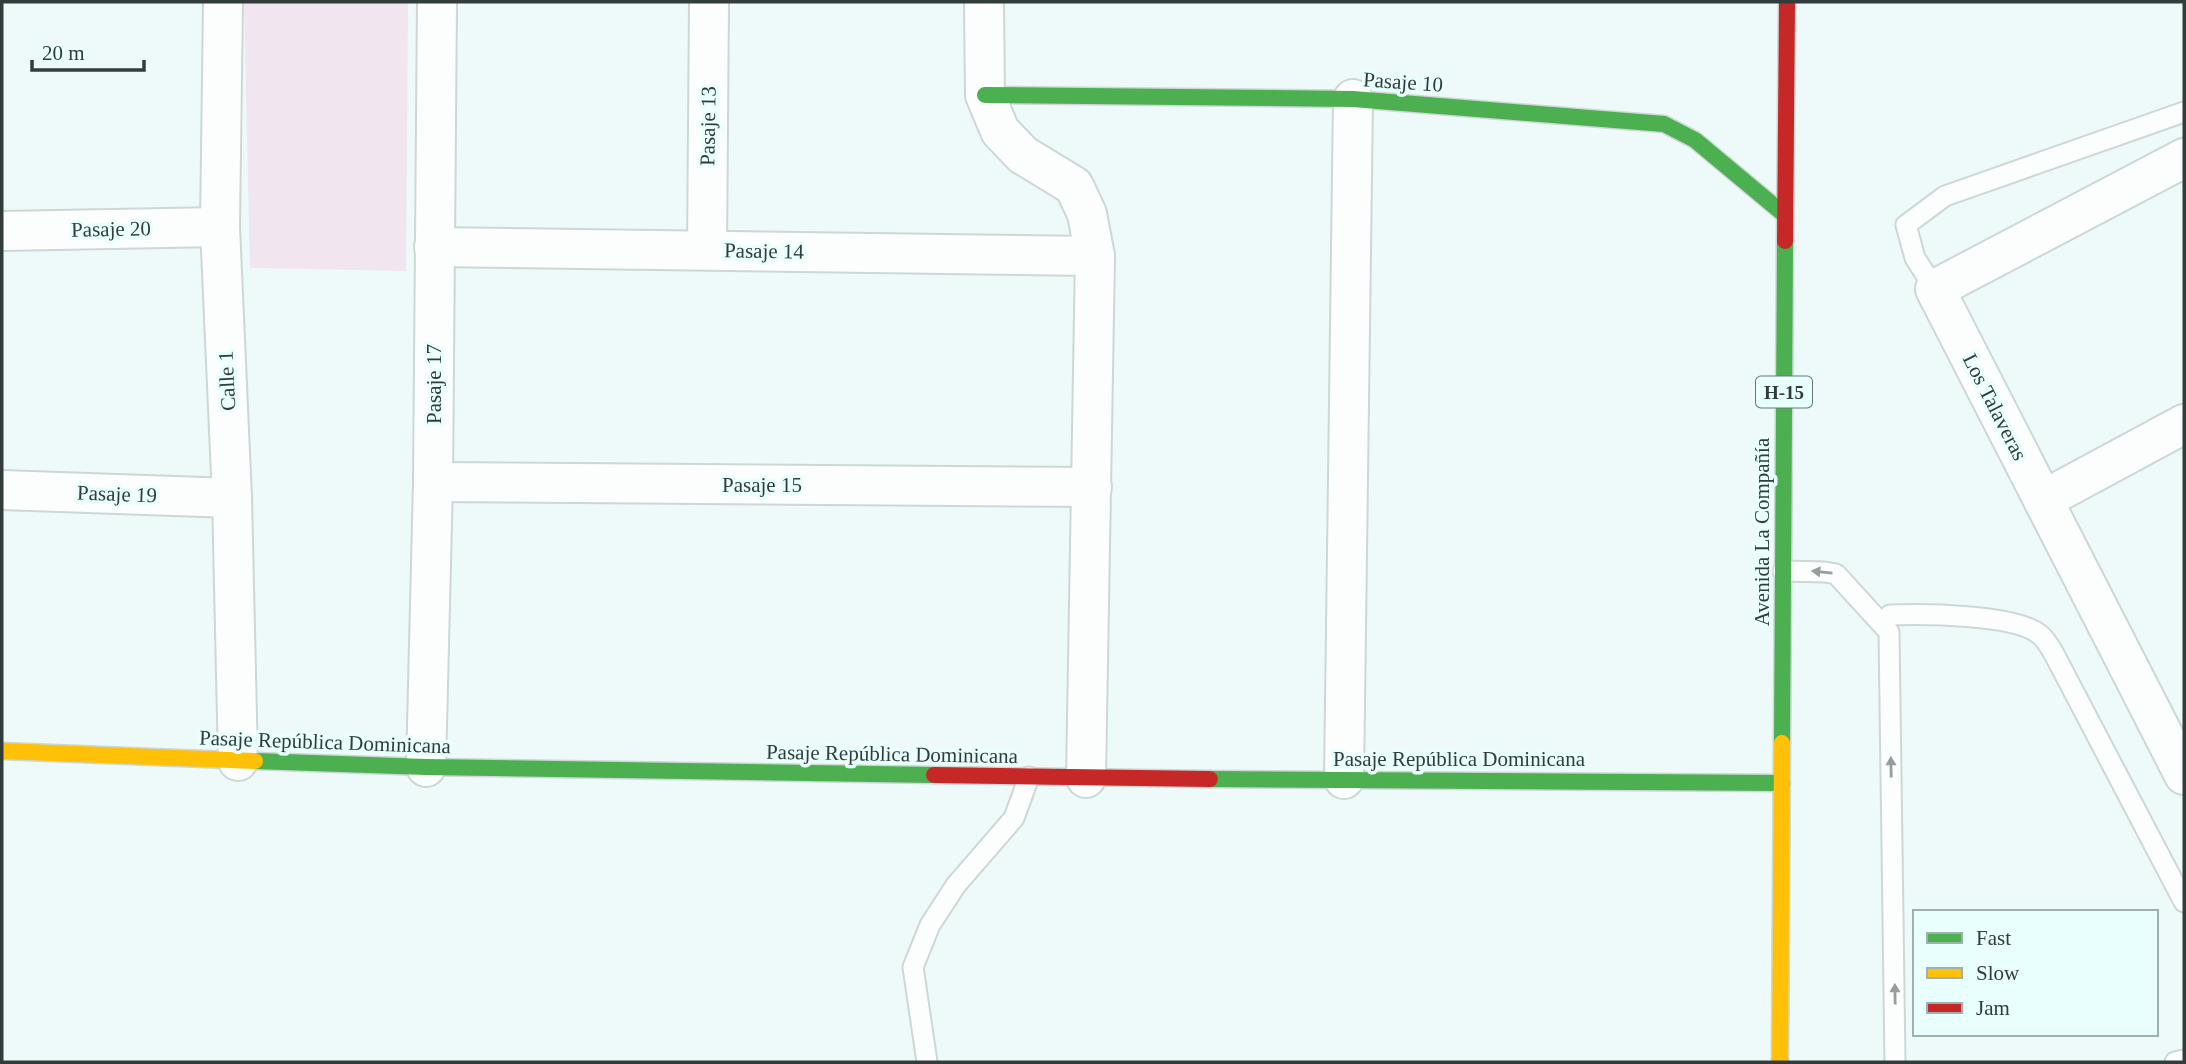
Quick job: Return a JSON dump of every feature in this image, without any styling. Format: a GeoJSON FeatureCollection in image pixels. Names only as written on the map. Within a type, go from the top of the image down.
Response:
{"type":"FeatureCollection","features":[{"type":"Feature","properties":{"kind":"street","name":"Calle 1"},"geometry":{"type":"LineString","coordinates":[[223,2],[220,227],[232,498],[238,761]]}},
{"type":"Feature","properties":{"kind":"street","name":"Pasaje 17"},"geometry":{"type":"LineString","coordinates":[[426,767],[433,482],[436,2]]}},
{"type":"Feature","properties":{"kind":"street","name":"Pasaje 13"},"geometry":{"type":"LineString","coordinates":[[707,250],[709,2]]}},
{"type":"Feature","properties":{"kind":"street"},"geometry":{"type":"LineString","coordinates":[[984,2],[985,95],[1000,131],[1023,155],[1074,186],[1087,214],[1095,256],[1086,778]]}},
{"type":"Feature","properties":{"kind":"street","name":"Avenida La Compañía"},"geometry":{"type":"LineString","coordinates":[[1780,1062],[1787,2]]}},
{"type":"Feature","properties":{"kind":"street","name":"Pasaje 10"},"geometry":{"type":"LineString","coordinates":[[985,95],[1353,99],[1664,124],[1695,140],[1786,215]]}},
{"type":"Feature","properties":{"kind":"street"},"geometry":{"type":"LineString","coordinates":[[1344,779],[1353,99]]}},
{"type":"Feature","properties":{"kind":"street"},"geometry":{"type":"LineString","coordinates":[[1935,289],[2184,158]]}},
{"type":"Feature","properties":{"kind":"street","name":"Pasaje 20"},"geometry":{"type":"LineString","coordinates":[[2,231],[220,227]]}},
{"type":"Feature","properties":{"kind":"street","name":"Pasaje 14"},"geometry":{"type":"LineString","coordinates":[[434,247],[1095,256]]}},
{"type":"Feature","properties":{"kind":"street","name":"Los Talaveras"},"geometry":{"type":"LineString","coordinates":[[1935,289],[2043,500],[2170,711],[2184,775]]}},
{"type":"Feature","properties":{"kind":"street"},"geometry":{"type":"LineString","coordinates":[[2043,500],[2184,424]]}},
{"type":"Feature","properties":{"kind":"street","name":"Pasaje 15"},"geometry":{"type":"LineString","coordinates":[[433,482],[1092,487]]}},
{"type":"Feature","properties":{"kind":"street","name":"Pasaje 19"},"geometry":{"type":"LineString","coordinates":[[2,491],[232,498]]}},
{"type":"Feature","properties":{"kind":"street","name":"Pasaje República Dominicana"},"geometry":{"type":"LineString","coordinates":[[2,751],[426,767],[1086,778],[1782,783]]}},
{"type":"Feature","properties":{"kind":"lane"},"geometry":{"type":"LineString","coordinates":[[1935,289],[1915,258],[1906,225],[1945,195],[2184,111]]}},
{"type":"Feature","properties":{"kind":"lane"},"geometry":{"type":"LineString","coordinates":[[1783,571],[1836,574],[1889,632],[1895,1062]]}},
{"type":"Feature","properties":{"kind":"lane"},"geometry":{"type":"LineString","coordinates":[[1882,624],[1890,615],[1935,614],[2017,624],[2040,634],[2053,652],[2184,902]]}},
{"type":"Feature","properties":{"kind":"lane"},"geometry":{"type":"LineString","coordinates":[[927,1062],[913,967],[930,925],[956,885],[1014,818],[1029,777]]}},
{"type":"Feature","properties":{"kind":"lane"},"geometry":{"type":"LineString","coordinates":[[2175,1062],[2184,1060]]}},
{"type":"Feature","properties":{"kind":"shaded area"},"geometry":{"type":"Polygon","coordinates":[[[244,2],[408,2],[406,271],[250,268],[244,2]]]}},
{"type":"Feature","properties":{"kind":"traffic: fast"},"geometry":{"type":"LineString","coordinates":[[985,95],[1353,99],[1664,124],[1695,140],[1785,215]]}},
{"type":"Feature","properties":{"kind":"traffic: fast"},"geometry":{"type":"LineString","coordinates":[[1782,743],[1785,241]]}},
{"type":"Feature","properties":{"kind":"traffic: fast"},"geometry":{"type":"LineString","coordinates":[[255,761],[426,767],[934,775]]}},
{"type":"Feature","properties":{"kind":"traffic: fast"},"geometry":{"type":"LineString","coordinates":[[1210,779],[1782,783]]}},
{"type":"Feature","properties":{"kind":"traffic: slow"},"geometry":{"type":"LineString","coordinates":[[1780,1062],[1782,743]]}},
{"type":"Feature","properties":{"kind":"traffic: slow"},"geometry":{"type":"LineString","coordinates":[[2,751],[255,761]]}},
{"type":"Feature","properties":{"kind":"traffic: jam"},"geometry":{"type":"LineString","coordinates":[[1785,241],[1787,2]]}},
{"type":"Feature","properties":{"kind":"traffic: jam"},"geometry":{"type":"LineString","coordinates":[[934,775],[1210,779]]}}]}
